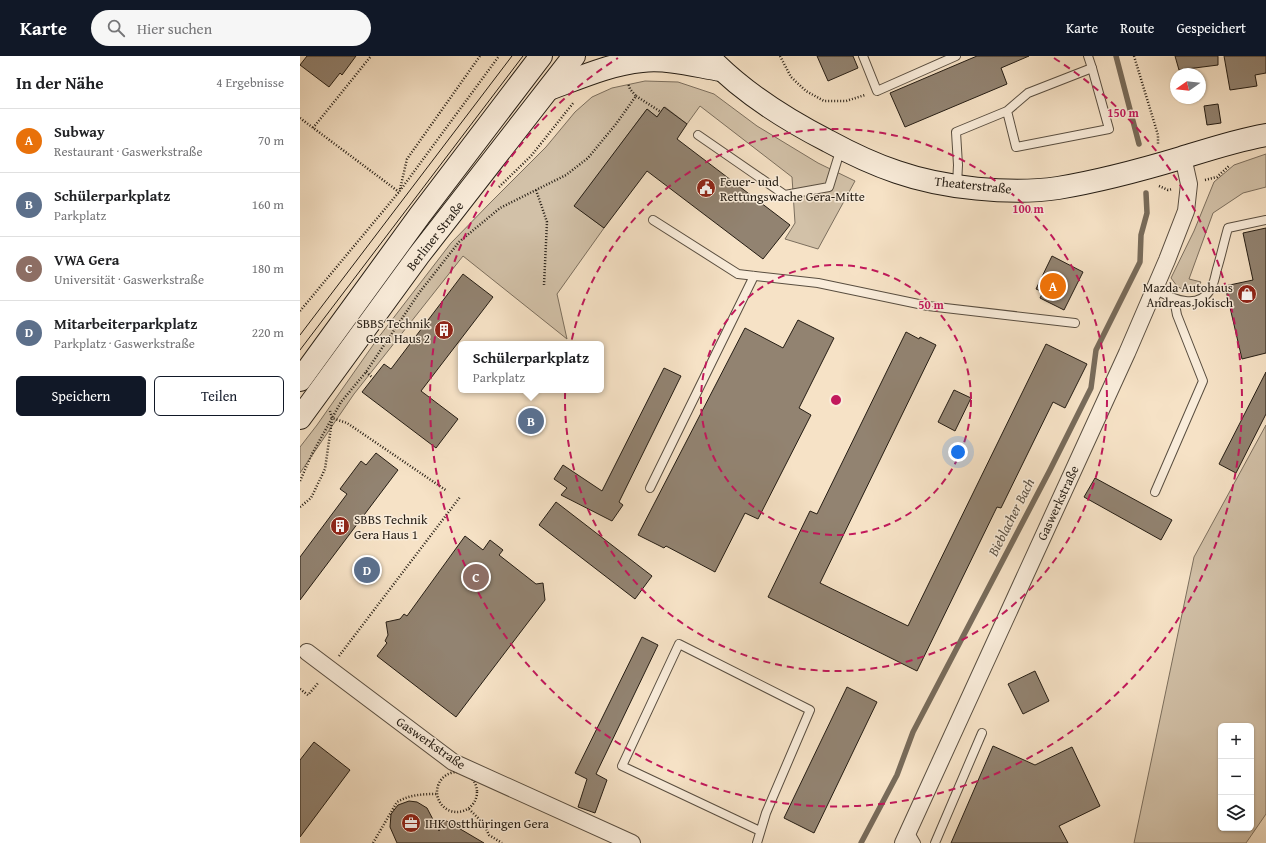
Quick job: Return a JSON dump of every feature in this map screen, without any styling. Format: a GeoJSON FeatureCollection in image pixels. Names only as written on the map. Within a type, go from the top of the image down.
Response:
{"type":"FeatureCollection","features":[{"type":"Feature","properties":{"kind":"main road","name":"Berliner Straße"},"geometry":{"type":"LineString","coordinates":[[300,380],[420,215],[542,56]]}},
{"type":"Feature","properties":{"kind":"main road","name":"Berliner Straße"},"geometry":{"type":"LineString","coordinates":[[300,418],[419,255],[574,56]]}},
{"type":"Feature","properties":{"kind":"main road"},"geometry":{"type":"LineString","coordinates":[[549,89],[610,68],[643,61],[715,63]]}},
{"type":"Feature","properties":{"kind":"main road","name":"Theaterstraße"},"geometry":{"type":"LineString","coordinates":[[715,63],[782,117],[841,148],[897,172],[930,181],[957,185],[989,189],[1023,190],[1056,188],[1118,176],[1248,138],[1266,135]]}},
{"type":"Feature","properties":{"kind":"street","name":"Gaswerkstraße"},"geometry":{"type":"LineString","coordinates":[[909,839],[1155,290],[1186,212],[1189,184],[1183,157]]}},
{"type":"Feature","properties":{"kind":"street","name":"Gaswerkstraße"},"geometry":{"type":"LineString","coordinates":[[307,652],[454,762],[632,843]]}},
{"type":"Feature","properties":{"kind":"lane"},"geometry":{"type":"LineString","coordinates":[[863,56],[877,90],[956,56]]}},
{"type":"Feature","properties":{"kind":"lane"},"geometry":{"type":"LineString","coordinates":[[1007,111],[1016,147],[1109,129],[1088,56]]}},
{"type":"Feature","properties":{"kind":"lane"},"geometry":{"type":"LineString","coordinates":[[957,185],[958,165],[956,132],[1007,111],[1028,92],[1092,68]]}},
{"type":"Feature","properties":{"kind":"lane"},"geometry":{"type":"LineString","coordinates":[[698,135],[785,196],[829,187],[841,148]]}},
{"type":"Feature","properties":{"kind":"lane"},"geometry":{"type":"LineString","coordinates":[[653,220],[738,274],[818,283],[928,306],[1075,322]]}},
{"type":"Feature","properties":{"kind":"lane"},"geometry":{"type":"LineString","coordinates":[[1155,290],[1174,299],[1184,301],[1196,301],[1204,298],[1211,289],[1228,228],[1266,220]]}},
{"type":"Feature","properties":{"kind":"lane"},"geometry":{"type":"LineString","coordinates":[[650,488],[754,276]]}},
{"type":"Feature","properties":{"kind":"lane"},"geometry":{"type":"LineString","coordinates":[[1155,492],[1202,382],[1177,315],[1174,299]]}},
{"type":"Feature","properties":{"kind":"lane"},"geometry":{"type":"LineString","coordinates":[[757,843],[766,813],[810,710],[678,644],[622,766],[760,831]]}},
{"type":"Feature","properties":{"kind":"lane"},"geometry":{"type":"LineString","coordinates":[[935,843],[982,733]]}},
{"type":"Feature","properties":{"kind":"path"},"geometry":{"type":"LineString","coordinates":[[313,128],[370,56]]}},
{"type":"Feature","properties":{"kind":"path"},"geometry":{"type":"LineString","coordinates":[[399,192],[407,158],[480,56]]}},
{"type":"Feature","properties":{"kind":"path"},"geometry":{"type":"LineString","coordinates":[[300,312],[399,192],[499,56]]}},
{"type":"Feature","properties":{"kind":"path"},"geometry":{"type":"LineString","coordinates":[[780,56],[791,77],[806,91],[824,101],[846,101],[877,90]]}},
{"type":"Feature","properties":{"kind":"path"},"geometry":{"type":"LineString","coordinates":[[1134,56],[1158,135],[1159,143],[1156,146]]}},
{"type":"Feature","properties":{"kind":"path"},"geometry":{"type":"LineString","coordinates":[[626,78],[630,89],[636,96],[660,112]]}},
{"type":"Feature","properties":{"kind":"path"},"geometry":{"type":"LineString","coordinates":[[300,481],[312,454],[341,402],[366,372],[419,293],[459,242],[500,208],[566,175],[588,158],[616,124],[636,96]]}},
{"type":"Feature","properties":{"kind":"path"},"geometry":{"type":"LineString","coordinates":[[300,118],[399,192]]}},
{"type":"Feature","properties":{"kind":"path"},"geometry":{"type":"LineString","coordinates":[[1157,185],[1168,190],[1217,177],[1232,164]]}},
{"type":"Feature","properties":{"kind":"path"},"geometry":{"type":"LineString","coordinates":[[536,190],[547,222],[544,285]]}},
{"type":"Feature","properties":{"kind":"path"},"geometry":{"type":"LineString","coordinates":[[366,372],[373,378]]}},
{"type":"Feature","properties":{"kind":"path"},"geometry":{"type":"LineString","coordinates":[[300,507],[311,498],[326,469],[332,418]]}},
{"type":"Feature","properties":{"kind":"path"},"geometry":{"type":"LineString","coordinates":[[347,423],[447,491]]}},
{"type":"Feature","properties":{"kind":"path"},"geometry":{"type":"LineString","coordinates":[[300,689],[308,695],[460,497]]}},
{"type":"Feature","properties":{"kind":"path"},"geometry":{"type":"LineString","coordinates":[[452,772],[459,772],[472,778],[476,784],[477,791],[474,804],[468,809],[455,813],[442,807],[436,794],[440,780],[445,775],[452,772]]}},
{"type":"Feature","properties":{"kind":"path"},"geometry":{"type":"LineString","coordinates":[[373,843],[397,802],[403,798],[420,794],[436,794]]}},
{"type":"Feature","properties":{"kind":"path"},"geometry":{"type":"LineString","coordinates":[[468,809],[484,824],[489,835],[502,843]]}},
{"type":"Feature","properties":{"kind":"shaded area"},"geometry":{"type":"Polygon","coordinates":[[[645,81],[678,82],[714,94],[757,126],[818,163],[855,181],[818,249],[785,239],[795,223],[792,177],[700,106],[687,124],[665,107],[657,117],[647,109],[575,206],[604,228],[557,294],[567,339],[463,256],[354,394],[300,473],[300,447],[378,338],[451,243],[546,147],[575,112],[592,97],[612,88],[645,81]]]}},
{"type":"Feature","properties":{"kind":"shaded area"},"geometry":{"type":"Polygon","coordinates":[[[1266,154],[1266,187],[1243,193],[1213,213],[1189,279],[1201,282],[1197,288],[1188,293],[1177,286],[1171,278],[1194,231],[1214,182],[1234,165],[1266,154]]]}},
{"type":"Feature","properties":{"kind":"shaded area"},"geometry":{"type":"Polygon","coordinates":[[[1266,425],[1266,814],[1246,843],[1134,843],[1194,557],[1266,425]]]}},
{"type":"Feature","properties":{"kind":"building"},"geometry":{"type":"Polygon","coordinates":[[[307,56],[356,56],[342,75],[340,73],[329,87],[300,65],[307,56]]]}},
{"type":"Feature","properties":{"kind":"building"},"geometry":{"type":"Polygon","coordinates":[[[817,56],[853,56],[858,68],[828,81],[817,56]]]}},
{"type":"Feature","properties":{"kind":"building"},"geometry":{"type":"Polygon","coordinates":[[[977,56],[1029,56],[1001,68],[1007,84],[905,127],[890,93],[977,56]]]}},
{"type":"Feature","properties":{"kind":"building"},"geometry":{"type":"Polygon","coordinates":[[[1175,56],[1218,56],[1218,65],[1195,68],[1178,68],[1175,56]]]}},
{"type":"Feature","properties":{"kind":"building"},"geometry":{"type":"Polygon","coordinates":[[[1224,56],[1266,56],[1266,73],[1255,75],[1257,86],[1230,90],[1224,56]]]}},
{"type":"Feature","properties":{"kind":"building"},"geometry":{"type":"Polygon","coordinates":[[[1218,104],[1221,123],[1207,125],[1204,106],[1218,104]]]}},
{"type":"Feature","properties":{"kind":"building","name":"Feuer- und Rettungswache Gera-Mitte"},"geometry":{"type":"Polygon","coordinates":[[[664,107],[687,124],[677,139],[790,225],[763,259],[647,171],[604,228],[574,206],[647,109],[657,117],[664,107]]]}},
{"type":"Feature","properties":{"kind":"building","name":"Mazda Autohaus Andreas Jokisch"},"geometry":{"type":"Polygon","coordinates":[[[1266,228],[1266,353],[1242,359],[1225,286],[1253,280],[1243,233],[1266,228]]]}},
{"type":"Feature","properties":{"kind":"building"},"geometry":{"type":"Polygon","coordinates":[[[1052,256],[1083,272],[1064,310],[1040,298],[1043,292],[1036,289],[1052,256]]]}},
{"type":"Feature","properties":{"kind":"building","name":"SBBS Technik Gera Haus 2"},"geometry":{"type":"Polygon","coordinates":[[[463,274],[493,297],[421,391],[458,419],[436,448],[362,392],[384,364],[391,369],[463,274]]]}},
{"type":"Feature","properties":{"kind":"building"},"geometry":{"type":"Polygon","coordinates":[[[798,320],[834,338],[799,408],[811,415],[758,519],[745,513],[715,572],[666,546],[664,548],[638,535],[745,328],[783,348],[798,320]]]}},
{"type":"Feature","properties":{"kind":"building"},"geometry":{"type":"Polygon","coordinates":[[[906,332],[919,339],[920,337],[936,345],[820,583],[908,626],[1046,344],[1087,364],[1065,408],[1053,402],[1001,508],[997,507],[917,671],[768,597],[810,511],[817,514],[906,332]]]}},
{"type":"Feature","properties":{"kind":"building"},"geometry":{"type":"Polygon","coordinates":[[[664,368],[681,376],[619,502],[623,505],[612,521],[561,495],[567,488],[554,479],[563,465],[602,491],[664,368]]]}},
{"type":"Feature","properties":{"kind":"building"},"geometry":{"type":"Polygon","coordinates":[[[1266,372],[1266,414],[1236,473],[1219,464],[1266,372]]]}},
{"type":"Feature","properties":{"kind":"building"},"geometry":{"type":"Polygon","coordinates":[[[954,390],[971,398],[955,431],[938,422],[954,390]]]}},
{"type":"Feature","properties":{"kind":"building","name":"SBBS Technik Gera Haus 1"},"geometry":{"type":"Polygon","coordinates":[[[376,453],[398,470],[300,600],[300,557],[347,494],[340,489],[361,461],[366,465],[376,453]]]}},
{"type":"Feature","properties":{"kind":"building"},"geometry":{"type":"Polygon","coordinates":[[[1095,478],[1172,520],[1161,540],[1084,497],[1095,478]]]}},
{"type":"Feature","properties":{"kind":"building"},"geometry":{"type":"Polygon","coordinates":[[[556,502],[652,576],[635,599],[539,525],[556,502]]]}},
{"type":"Feature","properties":{"kind":"building"},"geometry":{"type":"Polygon","coordinates":[[[465,536],[483,550],[490,540],[503,550],[499,555],[536,584],[543,583],[545,600],[456,717],[377,656],[387,643],[385,641],[388,635],[386,622],[400,619],[404,614],[407,616],[465,536]]]}},
{"type":"Feature","properties":{"kind":"building"},"geometry":{"type":"Polygon","coordinates":[[[642,637],[658,645],[596,774],[607,780],[595,813],[578,807],[587,779],[575,773],[642,637]]]}},
{"type":"Feature","properties":{"kind":"building"},"geometry":{"type":"Polygon","coordinates":[[[1035,671],[1049,701],[1023,714],[1008,684],[1035,671]]]}},
{"type":"Feature","properties":{"kind":"building"},"geometry":{"type":"Polygon","coordinates":[[[847,687],[877,702],[814,833],[784,818],[847,687]]]}},
{"type":"Feature","properties":{"kind":"building"},"geometry":{"type":"Polygon","coordinates":[[[314,742],[350,770],[300,837],[300,760],[314,742]]]}},
{"type":"Feature","properties":{"kind":"building"},"geometry":{"type":"Polygon","coordinates":[[[993,746],[1035,765],[1072,747],[1100,806],[1059,826],[1068,843],[951,843],[993,746]]]}},
{"type":"Feature","properties":{"kind":"building","name":"IHK Ostthüringen Gera"},"geometry":{"type":"Polygon","coordinates":[[[409,801],[417,802],[427,808],[439,831],[445,820],[484,843],[397,843],[390,827],[391,814],[398,805],[409,801]]]}},
{"type":"Feature","properties":{"kind":"waterway","name":"Bieblacher Bach"},"geometry":{"type":"LineString","coordinates":[[1116,56],[1139,144]]}},
{"type":"Feature","properties":{"kind":"waterway","name":"Bieblacher Bach"},"geometry":{"type":"LineString","coordinates":[[861,843],[897,775],[913,732],[1050,470],[1091,388],[1096,350],[1140,262],[1141,235],[1147,213],[1146,193]]}},
{"type":"Feature","properties":{"kind":"tram line"},"geometry":{"type":"LineString","coordinates":[[300,335],[512,56]]}},
{"type":"Feature","properties":{"kind":"tram line"},"geometry":{"type":"LineString","coordinates":[[300,350],[523,56]]}},
{"type":"Feature","properties":{"kind":"place","name":"Feuer- und Rettungswache Gera-Mitte"},"geometry":{"type":"Point","coordinates":[706,188]}},
{"type":"Feature","properties":{"kind":"place","name":"Subway"},"geometry":{"type":"Point","coordinates":[1053,286]}},
{"type":"Feature","properties":{"kind":"place","name":"Mazda Autohaus Andreas Jokisch"},"geometry":{"type":"Point","coordinates":[1247,294]}},
{"type":"Feature","properties":{"kind":"place","name":"SBBS Technik Gera Haus 2"},"geometry":{"type":"Point","coordinates":[444,330]}},
{"type":"Feature","properties":{"kind":"place","name":"Schülerparkplatz"},"geometry":{"type":"Point","coordinates":[531,421]}},
{"type":"Feature","properties":{"kind":"place","name":"SBBS Technik Gera Haus 1"},"geometry":{"type":"Point","coordinates":[340,526]}},
{"type":"Feature","properties":{"kind":"place","name":"Mitarbeiterparkplatz"},"geometry":{"type":"Point","coordinates":[367,570]}},
{"type":"Feature","properties":{"kind":"place","name":"VWA Gera"},"geometry":{"type":"Point","coordinates":[476,577]}},
{"type":"Feature","properties":{"kind":"place","name":"IHK Ostthüringen Gera"},"geometry":{"type":"Point","coordinates":[411,823]}}]}
